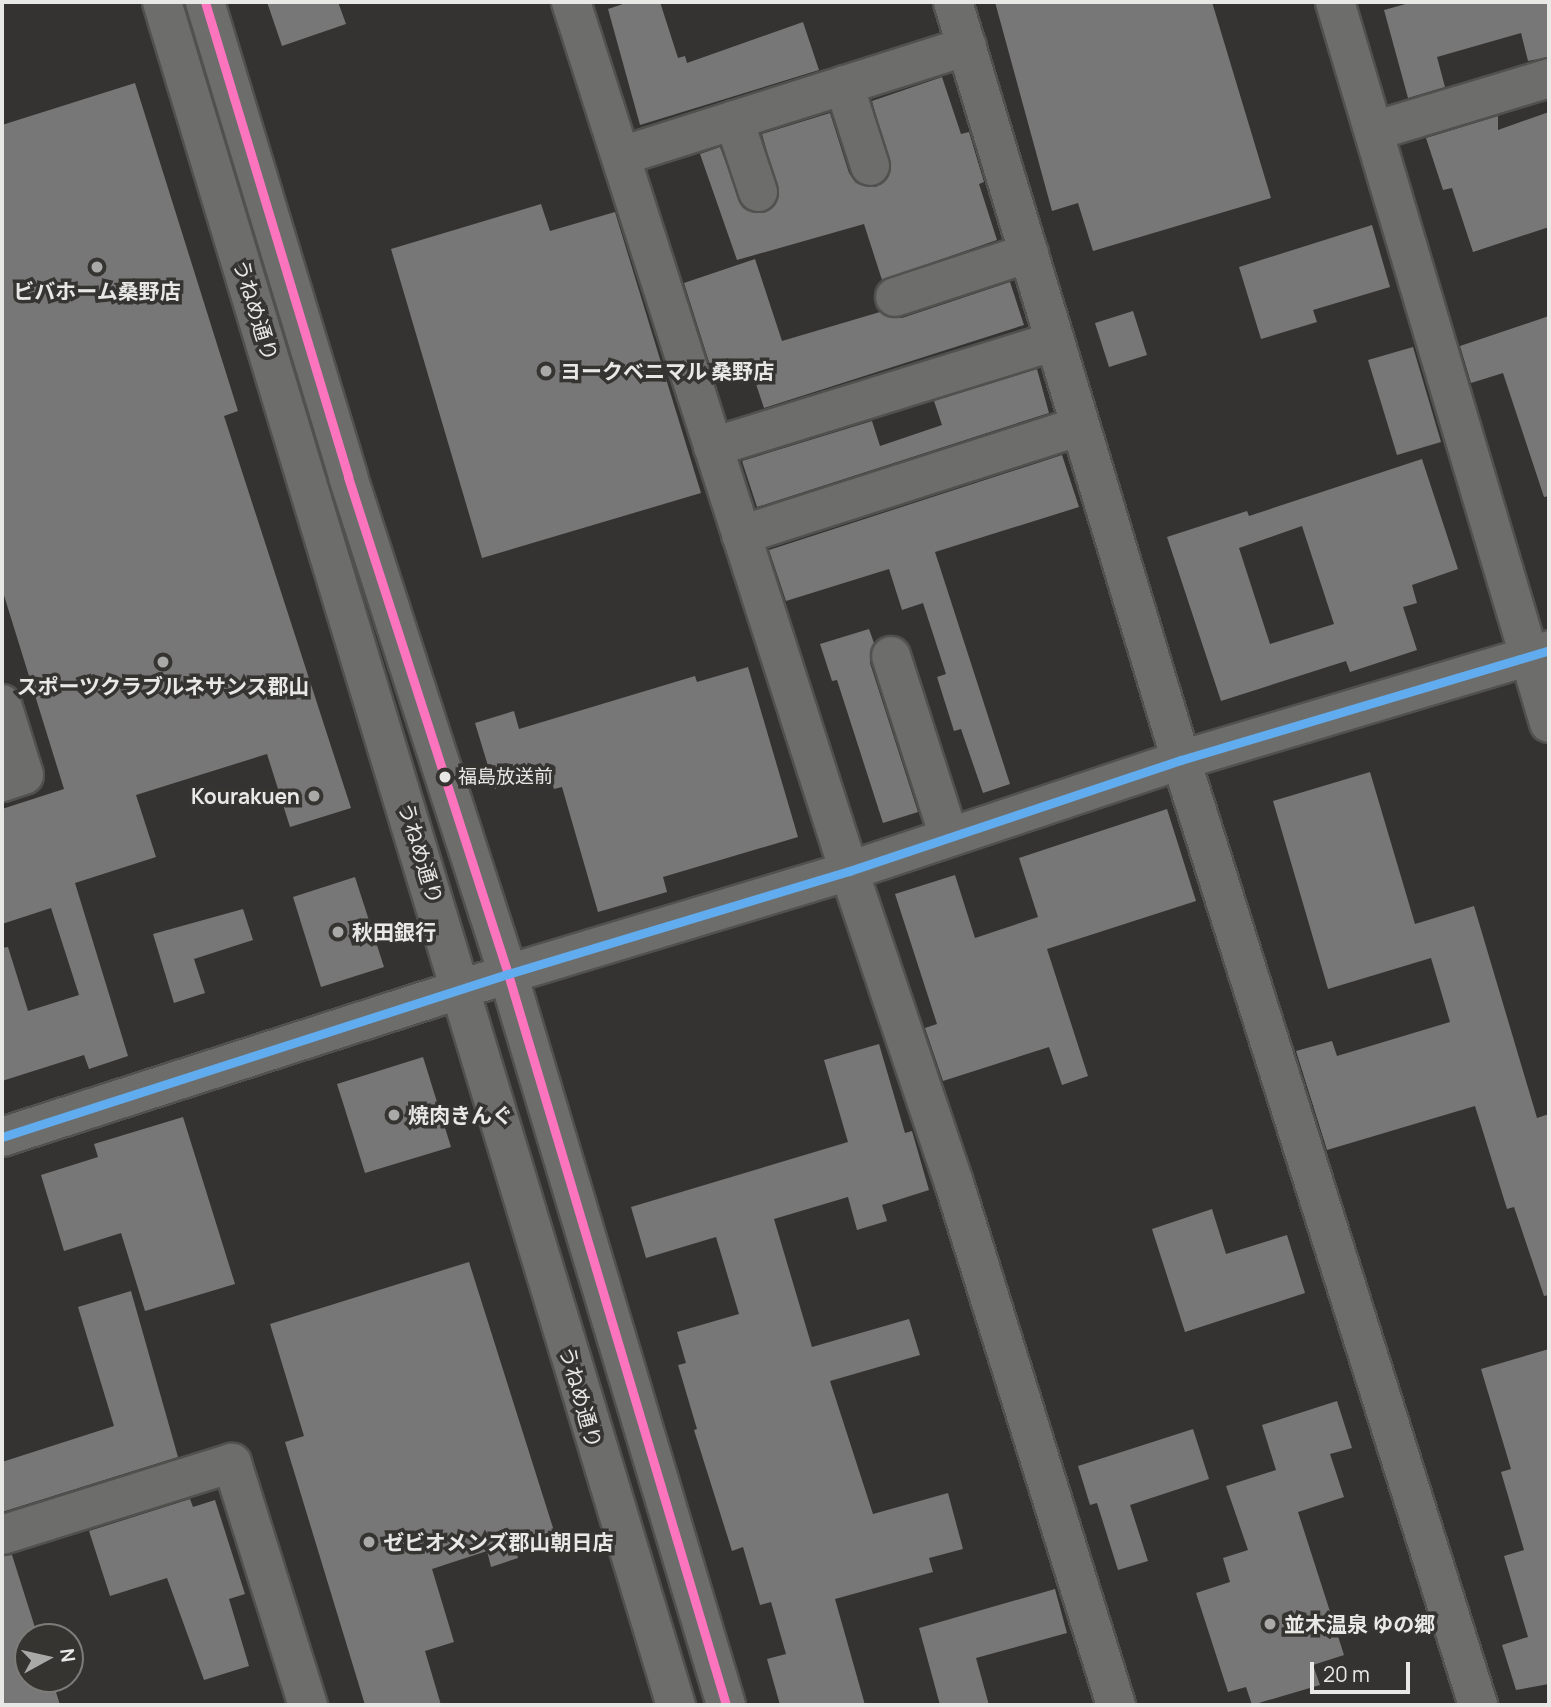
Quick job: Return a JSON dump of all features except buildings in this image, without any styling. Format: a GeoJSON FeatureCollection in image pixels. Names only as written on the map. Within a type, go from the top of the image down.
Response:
{"type":"FeatureCollection","features":[{"type":"Feature","properties":{"kind":"street","name":"うねめ通り"},"geometry":{"type":"LineString","coordinates":[[162,2],[463,991],[676,1705]]}},
{"type":"Feature","properties":{"kind":"street","name":"うねめ通り"},"geometry":{"type":"LineString","coordinates":[[205,2],[348,477],[508,974],[726,1705]]}},
{"type":"Feature","properties":{"kind":"street"},"geometry":{"type":"LineString","coordinates":[[571,2],[849,871],[954,1184],[1116,1705]]}},
{"type":"Feature","properties":{"kind":"street"},"geometry":{"type":"LineString","coordinates":[[953,2],[1181,760],[1478,1705]]}},
{"type":"Feature","properties":{"kind":"street"},"geometry":{"type":"LineString","coordinates":[[1335,2],[1539,653],[1549,723]]}},
{"type":"Feature","properties":{"kind":"street"},"geometry":{"type":"LineString","coordinates":[[621,156],[967,46]]}},
{"type":"Feature","properties":{"kind":"street"},"geometry":{"type":"LineString","coordinates":[[1374,131],[1549,78]]}},
{"type":"Feature","properties":{"kind":"street"},"geometry":{"type":"LineString","coordinates":[[844,85],[870,166]]}},
{"type":"Feature","properties":{"kind":"street"},"geometry":{"type":"LineString","coordinates":[[734,120],[758,192]]}},
{"type":"Feature","properties":{"kind":"street"},"geometry":{"type":"LineString","coordinates":[[895,297],[1029,253]]}},
{"type":"Feature","properties":{"kind":"street"},"geometry":{"type":"LineString","coordinates":[[713,447],[1055,341]]}},
{"type":"Feature","properties":{"kind":"street"},"geometry":{"type":"LineString","coordinates":[[741,535],[1080,426]]}},
{"type":"Feature","properties":{"kind":"street"},"geometry":{"type":"LineString","coordinates":[[2,1137],[463,991],[508,974],[849,871],[1181,760],[1539,653]]}},
{"type":"Feature","properties":{"kind":"street"},"geometry":{"type":"LineString","coordinates":[[891,656],[949,837]]}},
{"type":"Feature","properties":{"kind":"street"},"geometry":{"type":"LineString","coordinates":[[2,704],[24,775],[2,782]]}},
{"type":"Feature","properties":{"kind":"street"},"geometry":{"type":"LineString","coordinates":[[2,1535],[232,1463],[308,1705]]}},
{"type":"Feature","properties":{"kind":"transit line"},"geometry":{"type":"LineString","coordinates":[[205,2],[348,477],[508,974],[726,1705]]}},
{"type":"Feature","properties":{"kind":"transit line"},"geometry":{"type":"LineString","coordinates":[[2,1137],[508,974],[849,871],[1181,760],[1549,650]]}},
{"type":"Feature","properties":{"kind":"place","name":"ビバホーム桑野店"},"geometry":{"type":"Point","coordinates":[97,267]}},
{"type":"Feature","properties":{"kind":"place","name":"ヨークベニマル 桑野店"},"geometry":{"type":"Point","coordinates":[546,371]}},
{"type":"Feature","properties":{"kind":"place","name":"スポーツクラブルネサンス郡山"},"geometry":{"type":"Point","coordinates":[163,662]}},
{"type":"Feature","properties":{"kind":"place","name":"福島放送前"},"geometry":{"type":"Point","coordinates":[445,777]}},
{"type":"Feature","properties":{"kind":"place","name":"Kourakuen"},"geometry":{"type":"Point","coordinates":[314,796]}},
{"type":"Feature","properties":{"kind":"place","name":"秋田銀行"},"geometry":{"type":"Point","coordinates":[338,932]}},
{"type":"Feature","properties":{"kind":"place","name":"焼肉きんぐ"},"geometry":{"type":"Point","coordinates":[394,1115]}},
{"type":"Feature","properties":{"kind":"place","name":"ゼビオメンズ郡山朝日店"},"geometry":{"type":"Point","coordinates":[369,1542]}},
{"type":"Feature","properties":{"kind":"place","name":"並木温泉 ゆの郷"},"geometry":{"type":"Point","coordinates":[1270,1624]}}]}
